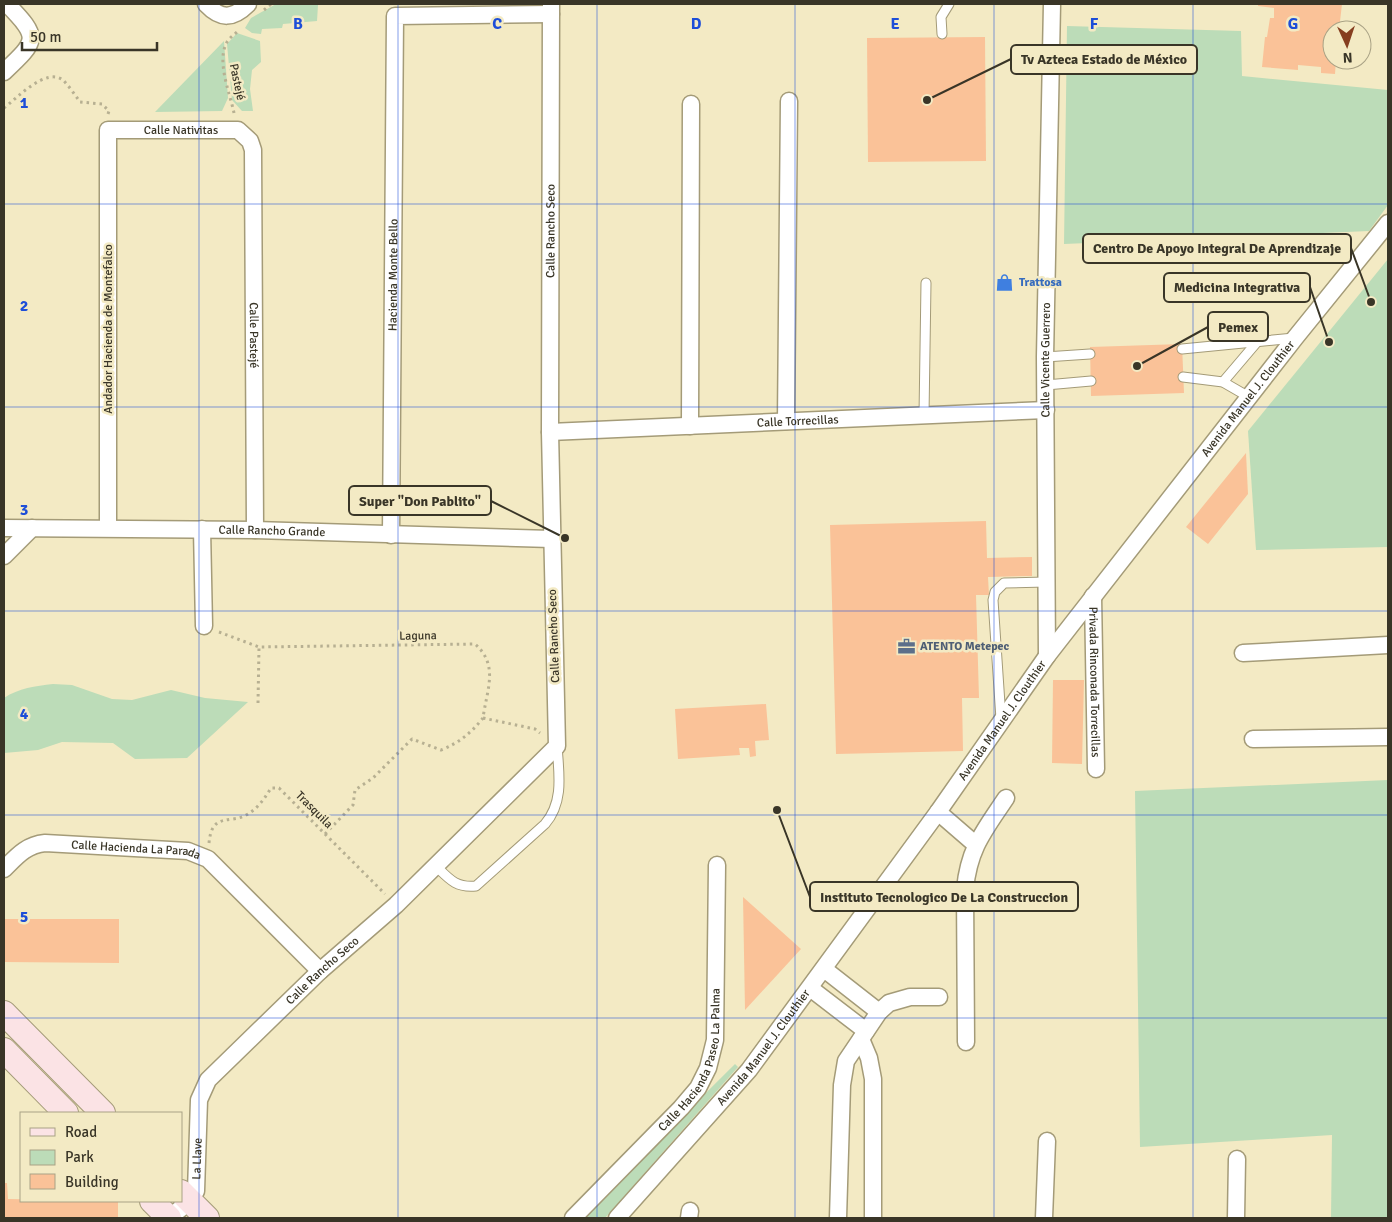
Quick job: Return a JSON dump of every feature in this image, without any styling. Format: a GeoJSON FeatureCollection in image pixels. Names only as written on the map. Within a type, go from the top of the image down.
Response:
{"type":"FeatureCollection","features":[{"type":"Feature","properties":{"kind":"street"},"geometry":{"type":"LineString","coordinates":[[4,72],[29,49],[31,43],[31,34],[26,24],[7,4]]}},
{"type":"Feature","properties":{"kind":"street"},"geometry":{"type":"LineString","coordinates":[[206,4],[214,13],[237,22],[248,4]]}},
{"type":"Feature","properties":{"kind":"street","name":"Calle Vicente Guerrero"},"geometry":{"type":"LineString","coordinates":[[1047,656],[1045,357],[1052,4]]}},
{"type":"Feature","properties":{"kind":"street","name":"Hacienda Monte Bello"},"geometry":{"type":"LineString","coordinates":[[391,535],[395,16],[551,9]]}},
{"type":"Feature","properties":{"kind":"street","name":"Calle Rancho Seco"},"geometry":{"type":"LineString","coordinates":[[199,1116],[199,1100],[202,1089],[208,1080],[320,971],[396,905],[557,746],[550,432],[551,9]]}},
{"type":"Feature","properties":{"kind":"street"},"geometry":{"type":"LineString","coordinates":[[786,421],[789,101]]}},
{"type":"Feature","properties":{"kind":"street"},"geometry":{"type":"LineString","coordinates":[[690,426],[691,104]]}},
{"type":"Feature","properties":{"kind":"street","name":"Calle Nativitas"},"geometry":{"type":"LineString","coordinates":[[108,130],[244,136]]}},
{"type":"Feature","properties":{"kind":"street","name":"Andador Hacienda de Montefalco"},"geometry":{"type":"LineString","coordinates":[[108,130],[108,528]]}},
{"type":"Feature","properties":{"kind":"street","name":"Calle Pastejé"},"geometry":{"type":"LineString","coordinates":[[244,136],[253,160],[255,530]]}},
{"type":"Feature","properties":{"kind":"street","name":"Avenida Manuel J. Clouthier"},"geometry":{"type":"LineString","coordinates":[[617,1218],[749,1070],[938,812],[1047,656],[1295,338],[1388,223]]}},
{"type":"Feature","properties":{"kind":"street","name":"Calle Torrecillas"},"geometry":{"type":"LineString","coordinates":[[550,432],[1046,410]]}},
{"type":"Feature","properties":{"kind":"street"},"geometry":{"type":"LineString","coordinates":[[4,528],[32,528]]}},
{"type":"Feature","properties":{"kind":"street"},"geometry":{"type":"LineString","coordinates":[[4,556],[32,528]]}},
{"type":"Feature","properties":{"kind":"street","name":"Calle Rancho Grande"},"geometry":{"type":"LineString","coordinates":[[32,528],[255,530],[551,539]]}},
{"type":"Feature","properties":{"kind":"street"},"geometry":{"type":"LineString","coordinates":[[202,529],[204,626]]}},
{"type":"Feature","properties":{"kind":"street","name":"Privada Rinconada Torrecillas"},"geometry":{"type":"LineString","coordinates":[[1093,596],[1096,769]]}},
{"type":"Feature","properties":{"kind":"street"},"geometry":{"type":"LineString","coordinates":[[1243,653],[1388,646]]}},
{"type":"Feature","properties":{"kind":"street"},"geometry":{"type":"LineString","coordinates":[[1253,740],[1388,737]]}},
{"type":"Feature","properties":{"kind":"street"},"geometry":{"type":"LineString","coordinates":[[966,1042],[965,889],[967,866],[975,844],[1006,798]]}},
{"type":"Feature","properties":{"kind":"street"},"geometry":{"type":"LineString","coordinates":[[938,812],[975,844]]}},
{"type":"Feature","properties":{"kind":"street","name":"Calle Hacienda La Parada"},"geometry":{"type":"LineString","coordinates":[[4,869],[24,849],[33,844],[45,843],[188,851],[208,859],[320,971]]}},
{"type":"Feature","properties":{"kind":"street","name":"Calle Hacienda Paseo La Palma"},"geometry":{"type":"LineString","coordinates":[[573,1218],[681,1108],[698,1088],[708,1068],[716,1040],[716,865]]}},
{"type":"Feature","properties":{"kind":"street"},"geometry":{"type":"LineString","coordinates":[[824,969],[879,1012]]}},
{"type":"Feature","properties":{"kind":"street"},"geometry":{"type":"LineString","coordinates":[[810,988],[863,1035],[872,1079],[873,1218]]}},
{"type":"Feature","properties":{"kind":"street"},"geometry":{"type":"LineString","coordinates":[[838,1218],[842,1085],[846,1061],[879,1012],[889,1003],[900,998],[939,997]]}},
{"type":"Feature","properties":{"kind":"street"},"geometry":{"type":"LineString","coordinates":[[4,1013],[102,1112]]}},
{"type":"Feature","properties":{"kind":"street"},"geometry":{"type":"LineString","coordinates":[[4,1050],[65,1112]]}},
{"type":"Feature","properties":{"kind":"street","name":"La Llave"},"geometry":{"type":"LineString","coordinates":[[186,1196],[196,1191],[198,1180],[199,1116]]}},
{"type":"Feature","properties":{"kind":"street"},"geometry":{"type":"LineString","coordinates":[[1044,1218],[1047,1141]]}},
{"type":"Feature","properties":{"kind":"street"},"geometry":{"type":"LineString","coordinates":[[1236,1218],[1237,1159]]}},
{"type":"Feature","properties":{"kind":"street"},"geometry":{"type":"LineString","coordinates":[[186,1196],[206,1218]]}},
{"type":"Feature","properties":{"kind":"street"},"geometry":{"type":"LineString","coordinates":[[153,1202],[169,1218],[181,1202]]}},
{"type":"Feature","properties":{"kind":"lane"},"geometry":{"type":"LineString","coordinates":[[942,34],[941,17],[949,4]]}},
{"type":"Feature","properties":{"kind":"lane"},"geometry":{"type":"LineString","coordinates":[[924,416],[926,283]]}},
{"type":"Feature","properties":{"kind":"lane"},"geometry":{"type":"LineString","coordinates":[[1182,349],[1295,338]]}},
{"type":"Feature","properties":{"kind":"lane"},"geometry":{"type":"LineString","coordinates":[[1224,382],[1257,342]]}},
{"type":"Feature","properties":{"kind":"lane"},"geometry":{"type":"LineString","coordinates":[[1045,357],[1090,354]]}},
{"type":"Feature","properties":{"kind":"lane"},"geometry":{"type":"LineString","coordinates":[[1183,377],[1224,382],[1249,397]]}},
{"type":"Feature","properties":{"kind":"lane"},"geometry":{"type":"LineString","coordinates":[[1046,385],[1091,381]]}},
{"type":"Feature","properties":{"kind":"lane"},"geometry":{"type":"LineString","coordinates":[[1001,720],[993,600],[995,592],[1004,583],[1046,582]]}},
{"type":"Feature","properties":{"kind":"lane"},"geometry":{"type":"LineString","coordinates":[[436,866],[455,884],[465,887],[476,886],[545,824],[553,815],[558,803],[557,746]]}},
{"type":"Feature","properties":{"kind":"path","name":"Pastejé"},"geometry":{"type":"LineString","coordinates":[[237,22],[223,51],[223,63],[244,136]]}},
{"type":"Feature","properties":{"kind":"path"},"geometry":{"type":"LineString","coordinates":[[4,108],[43,78],[52,77],[63,80],[80,102],[102,104],[109,111],[108,130]]}},
{"type":"Feature","properties":{"kind":"path","name":"Laguna"},"geometry":{"type":"LineString","coordinates":[[204,626],[259,647],[474,644],[482,650],[491,665],[483,718]]}},
{"type":"Feature","properties":{"kind":"path"},"geometry":{"type":"LineString","coordinates":[[258,703],[259,647]]}},
{"type":"Feature","properties":{"kind":"path"},"geometry":{"type":"LineString","coordinates":[[326,834],[353,805],[355,790],[373,778],[412,739],[440,750],[456,744],[472,732],[483,718],[535,729],[557,746]]}},
{"type":"Feature","properties":{"kind":"path","name":"Trasquila"},"geometry":{"type":"LineString","coordinates":[[208,859],[210,832],[221,820],[247,815],[264,799],[271,788],[279,788],[396,905]]}},
{"type":"Feature","properties":{"kind":"green space"},"geometry":{"type":"Polygon","coordinates":[[[276,4],[336,4],[318,5],[317,21],[283,24],[282,28],[262,29],[261,34],[252,33],[245,28],[251,18],[276,4]]]}},
{"type":"Feature","properties":{"kind":"green space"},"geometry":{"type":"Polygon","coordinates":[[[1067,26],[1241,31],[1242,76],[1388,90],[1388,205],[1369,231],[1064,244],[1067,26]]]}},
{"type":"Feature","properties":{"kind":"green space"},"geometry":{"type":"Polygon","coordinates":[[[237,33],[260,41],[261,62],[252,70],[250,89],[253,111],[242,111],[232,100],[227,44],[237,33]]]}},
{"type":"Feature","properties":{"kind":"green space"},"geometry":{"type":"Polygon","coordinates":[[[224,41],[228,98],[222,111],[155,112],[224,41]]]}},
{"type":"Feature","properties":{"kind":"green space"},"geometry":{"type":"Polygon","coordinates":[[[1388,259],[1388,547],[1256,550],[1248,431],[1388,259]]]}},
{"type":"Feature","properties":{"kind":"green space"},"geometry":{"type":"Polygon","coordinates":[[[53,684],[72,685],[112,699],[132,700],[171,690],[205,698],[248,702],[187,758],[135,759],[113,743],[62,742],[38,750],[4,753],[4,698],[21,690],[53,684]]]}},
{"type":"Feature","properties":{"kind":"green space"},"geometry":{"type":"Polygon","coordinates":[[[1388,780],[1388,1218],[1331,1218],[1332,1135],[1140,1147],[1135,791],[1388,780]]]}},
{"type":"Feature","properties":{"kind":"green space"},"geometry":{"type":"Polygon","coordinates":[[[735,1064],[738,1067],[605,1218],[580,1218],[735,1064]]]}},
{"type":"Feature","properties":{"kind":"building"},"geometry":{"type":"Polygon","coordinates":[[[1258,4],[1342,4],[1340,20],[1322,20],[1322,70],[1335,70],[1335,74],[1321,73],[1321,67],[1298,65],[1298,70],[1262,67],[1265,37],[1267,37],[1270,18],[1274,18],[1274,8],[1258,6],[1258,4]]]}},
{"type":"Feature","properties":{"kind":"building"},"geometry":{"type":"Polygon","coordinates":[[[985,37],[986,161],[868,162],[867,38],[985,37]]]}},
{"type":"Feature","properties":{"kind":"building"},"geometry":{"type":"Polygon","coordinates":[[[1182,344],[1184,393],[1091,396],[1090,347],[1182,344]]]}},
{"type":"Feature","properties":{"kind":"building"},"geometry":{"type":"Polygon","coordinates":[[[1246,453],[1248,494],[1208,544],[1186,527],[1246,453]]]}},
{"type":"Feature","properties":{"kind":"building","name":"ATENTO Metepec"},"geometry":{"type":"Polygon","coordinates":[[[986,521],[987,558],[1032,557],[1032,576],[988,577],[989,595],[976,595],[979,698],[962,698],[963,751],[836,754],[830,525],[986,521]]]}},
{"type":"Feature","properties":{"kind":"building"},"geometry":{"type":"Polygon","coordinates":[[[1053,680],[1084,680],[1082,764],[1052,763],[1053,680]]]}},
{"type":"Feature","properties":{"kind":"building"},"geometry":{"type":"Polygon","coordinates":[[[766,704],[769,740],[755,741],[756,756],[750,757],[749,748],[739,748],[740,755],[678,759],[675,709],[766,704]]]}},
{"type":"Feature","properties":{"kind":"building"},"geometry":{"type":"Polygon","coordinates":[[[743,897],[801,949],[745,1010],[743,897]]]}},
{"type":"Feature","properties":{"kind":"building"},"geometry":{"type":"Polygon","coordinates":[[[4,919],[119,919],[119,963],[4,962],[4,919]]]}},
{"type":"Feature","properties":{"kind":"building"},"geometry":{"type":"Polygon","coordinates":[[[4,1183],[7,1183],[8,1199],[20,1199],[20,1202],[118,1202],[118,1218],[4,1218],[4,1183]]]}},
{"type":"Feature","properties":{"kind":"place","name":"Tv Azteca Estado de México"},"geometry":{"type":"Point","coordinates":[927,100]}},
{"type":"Feature","properties":{"kind":"place","name":"Trattosa"},"geometry":{"type":"Point","coordinates":[1005,282]}},
{"type":"Feature","properties":{"kind":"place","name":"Centro De Apoyo Integral De Aprendizaje"},"geometry":{"type":"Point","coordinates":[1371,302]}},
{"type":"Feature","properties":{"kind":"place","name":"Medicina Integrativa"},"geometry":{"type":"Point","coordinates":[1329,342]}},
{"type":"Feature","properties":{"kind":"place","name":"Pemex"},"geometry":{"type":"Point","coordinates":[1137,366]}},
{"type":"Feature","properties":{"kind":"place","name":"Super \"Don Pablito\""},"geometry":{"type":"Point","coordinates":[565,538]}},
{"type":"Feature","properties":{"kind":"place","name":"ATENTO Metepec"},"geometry":{"type":"Point","coordinates":[906,646]}},
{"type":"Feature","properties":{"kind":"place","name":"Instituto Tecnologico De La Construccion"},"geometry":{"type":"Point","coordinates":[777,810]}}]}
